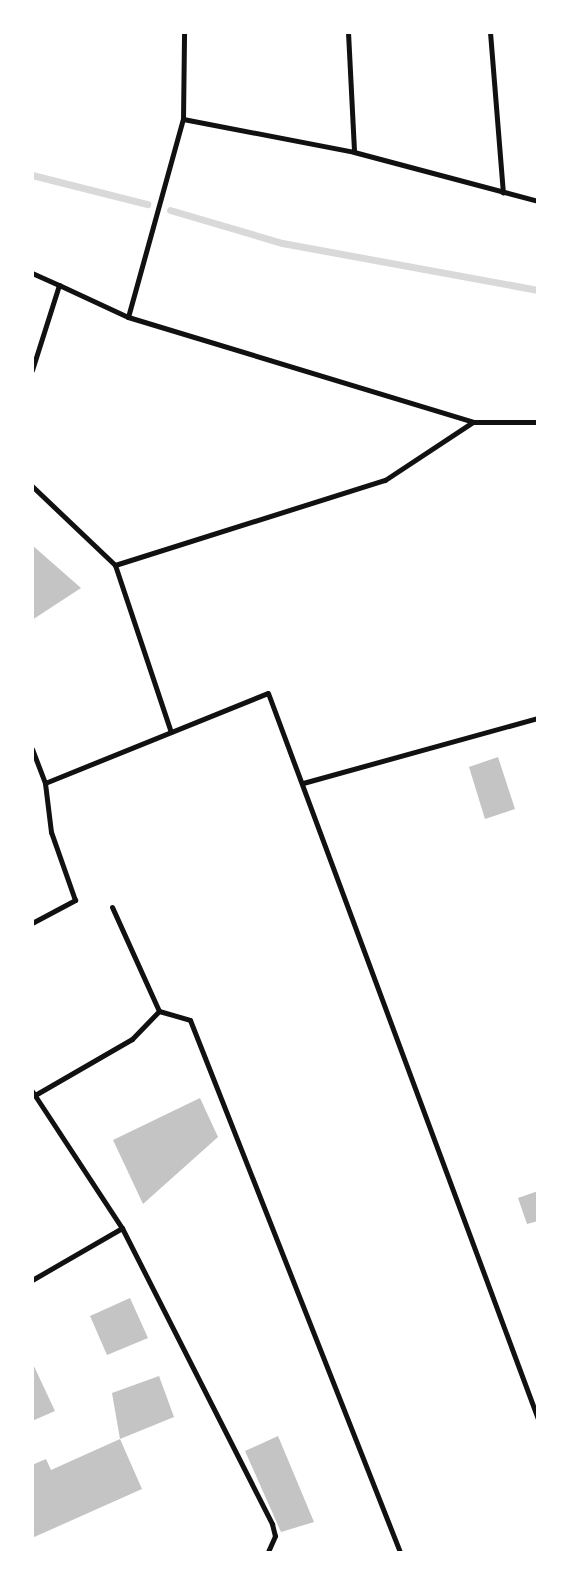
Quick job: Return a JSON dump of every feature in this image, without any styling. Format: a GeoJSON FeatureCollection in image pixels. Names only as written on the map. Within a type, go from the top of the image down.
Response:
{"type":"FeatureCollection","features":[{"type":"Feature","properties":{"kind":"street"},"geometry":{"type":"LineString","coordinates":[[128,317],[183,119],[184,32]]}},
{"type":"Feature","properties":{"kind":"street"},"geometry":{"type":"LineString","coordinates":[[348,32],[354,152]]}},
{"type":"Feature","properties":{"kind":"street"},"geometry":{"type":"LineString","coordinates":[[490,32],[503,192]]}},
{"type":"Feature","properties":{"kind":"street"},"geometry":{"type":"LineString","coordinates":[[183,119],[354,152],[538,201]]}},
{"type":"Feature","properties":{"kind":"street"},"geometry":{"type":"LineString","coordinates":[[32,273],[128,317],[473,422],[538,422]]}},
{"type":"Feature","properties":{"kind":"street"},"geometry":{"type":"LineString","coordinates":[[32,370],[59,284]]}},
{"type":"Feature","properties":{"kind":"street"},"geometry":{"type":"LineString","coordinates":[[115,566],[385,480],[473,422]]}},
{"type":"Feature","properties":{"kind":"street"},"geometry":{"type":"LineString","coordinates":[[32,486],[115,566],[171,732]]}},
{"type":"Feature","properties":{"kind":"street"},"geometry":{"type":"LineString","coordinates":[[45,783],[268,693],[538,1419]]}},
{"type":"Feature","properties":{"kind":"street"},"geometry":{"type":"LineString","coordinates":[[303,783],[538,718]]}},
{"type":"Feature","properties":{"kind":"street"},"geometry":{"type":"LineString","coordinates":[[32,749],[45,783],[52,832],[75,900],[32,923]]}},
{"type":"Feature","properties":{"kind":"street"},"geometry":{"type":"LineString","coordinates":[[112,907],[159,1011],[190,1020],[400,1552]]}},
{"type":"Feature","properties":{"kind":"street"},"geometry":{"type":"LineString","coordinates":[[159,1011],[132,1039],[34,1093],[122,1228],[272,1524],[275,1536],[268,1552]]}},
{"type":"Feature","properties":{"kind":"street"},"geometry":{"type":"LineString","coordinates":[[32,1280],[122,1228]]}},
{"type":"Feature","properties":{"kind":"building"},"geometry":{"type":"Polygon","coordinates":[[[32,545],[81,588],[32,620],[32,545]]]}},
{"type":"Feature","properties":{"kind":"building"},"geometry":{"type":"Polygon","coordinates":[[[498,757],[515,809],[485,819],[469,767],[498,757]]]}},
{"type":"Feature","properties":{"kind":"building"},"geometry":{"type":"Polygon","coordinates":[[[200,1098],[218,1137],[143,1204],[113,1140],[200,1098]]]}},
{"type":"Feature","properties":{"kind":"building"},"geometry":{"type":"Polygon","coordinates":[[[538,1191],[538,1221],[527,1224],[518,1198],[538,1191]]]}},
{"type":"Feature","properties":{"kind":"building"},"geometry":{"type":"Polygon","coordinates":[[[130,1298],[148,1338],[107,1355],[90,1316],[130,1298]]]}},
{"type":"Feature","properties":{"kind":"building"},"geometry":{"type":"Polygon","coordinates":[[[32,1362],[55,1411],[32,1421],[32,1362]]]}},
{"type":"Feature","properties":{"kind":"building"},"geometry":{"type":"Polygon","coordinates":[[[159,1376],[174,1417],[120,1439],[112,1393],[159,1376]]]}},
{"type":"Feature","properties":{"kind":"building"},"geometry":{"type":"Polygon","coordinates":[[[278,1436],[314,1522],[281,1532],[245,1451],[278,1436]]]}},
{"type":"Feature","properties":{"kind":"building"},"geometry":{"type":"Polygon","coordinates":[[[120,1439],[142,1489],[32,1538],[32,1465],[46,1459],[51,1470],[120,1439]]]}},
{"type":"Feature","properties":{"kind":"waterway"},"geometry":{"type":"LineString","coordinates":[[32,175],[147,204]]}},
{"type":"Feature","properties":{"kind":"waterway"},"geometry":{"type":"LineString","coordinates":[[170,210],[282,243],[538,290]]}}]}
